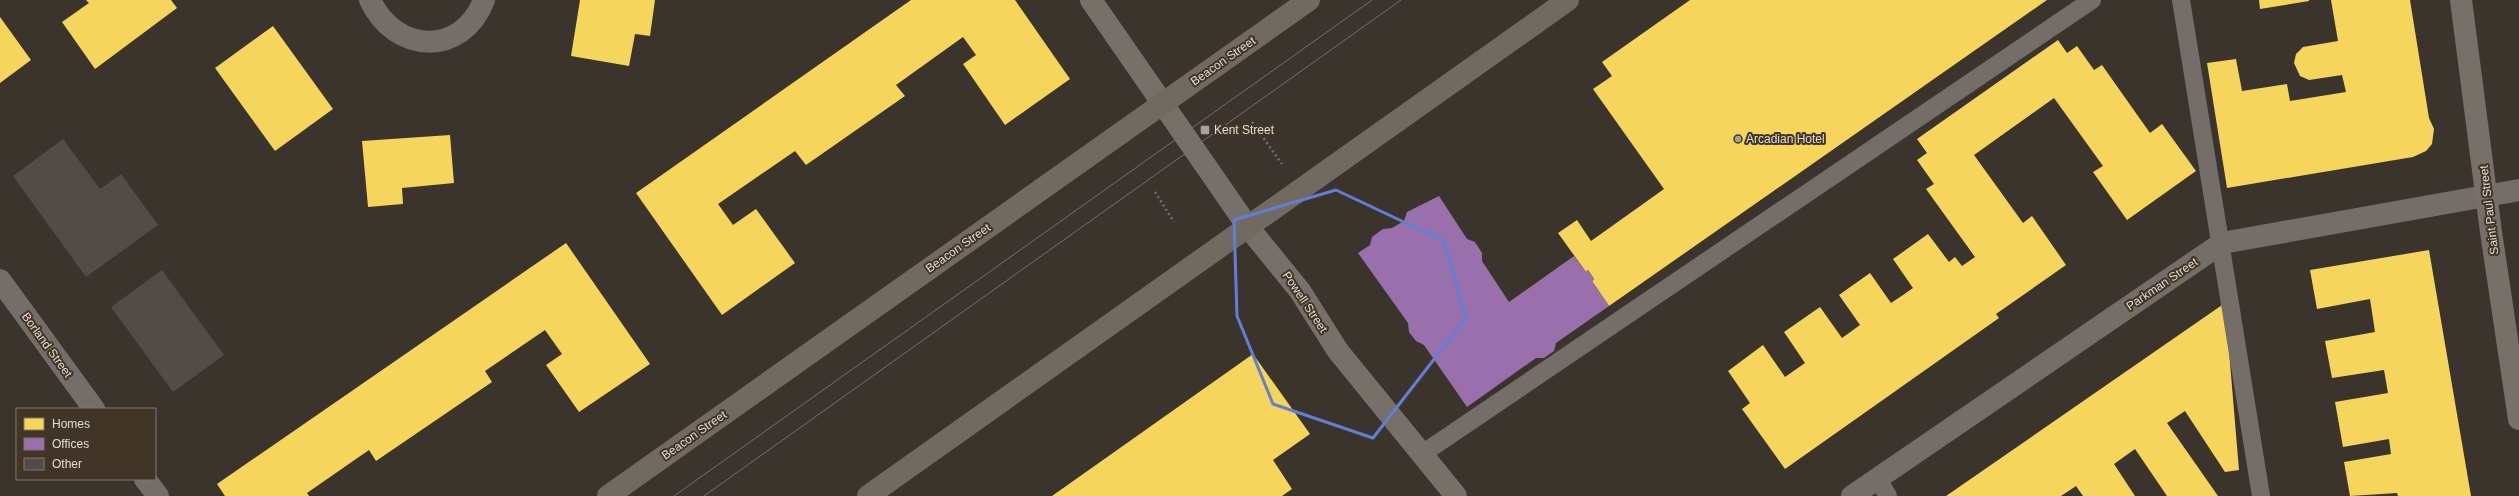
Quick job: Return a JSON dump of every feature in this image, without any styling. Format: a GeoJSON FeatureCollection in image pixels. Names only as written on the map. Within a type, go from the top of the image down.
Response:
{"type":"FeatureCollection","features":[{"type":"Feature","properties":{"kind":"main road","name":"Beacon Street"},"geometry":{"type":"LineString","coordinates":[[608,496],[1309,0]]}},
{"type":"Feature","properties":{"kind":"main road"},"geometry":{"type":"LineString","coordinates":[[881,492],[1248,227],[1568,0]]}},
{"type":"Feature","properties":{"kind":"street"},"geometry":{"type":"LineString","coordinates":[[370,0],[377,16],[391,30],[408,38],[428,42],[447,38],[465,28],[479,14],[484,0]]}},
{"type":"Feature","properties":{"kind":"street"},"geometry":{"type":"LineString","coordinates":[[1091,0],[1124,45],[1161,104]]}},
{"type":"Feature","properties":{"kind":"street","name":"Saint Paul Street"},"geometry":{"type":"LineString","coordinates":[[2461,0],[2486,195],[2519,419]]}},
{"type":"Feature","properties":{"kind":"street","name":"Powell Street"},"geometry":{"type":"LineString","coordinates":[[1161,104],[1248,227],[1300,291],[1338,351],[1456,496]]}},
{"type":"Feature","properties":{"kind":"street","name":"Parkman Street"},"geometry":{"type":"LineString","coordinates":[[1852,496],[1882,487],[2222,243],[2519,190]]}},
{"type":"Feature","properties":{"kind":"street","name":"Borland Street"},"geometry":{"type":"LineString","coordinates":[[0,280],[93,408]]}},
{"type":"Feature","properties":{"kind":"street"},"geometry":{"type":"LineString","coordinates":[[146,480],[158,496]]}},
{"type":"Feature","properties":{"kind":"lane"},"geometry":{"type":"LineString","coordinates":[[1422,454],[2092,0]]}},
{"type":"Feature","properties":{"kind":"lane"},"geometry":{"type":"LineString","coordinates":[[2181,0],[2222,243],[2261,496]]}},
{"type":"Feature","properties":{"kind":"path"},"geometry":{"type":"LineString","coordinates":[[1252,122],[1284,167]]}},
{"type":"Feature","properties":{"kind":"path"},"geometry":{"type":"LineString","coordinates":[[1155,192],[1174,222]]}},
{"type":"Feature","properties":{"kind":"highlighted area"},"geometry":{"type":"Polygon","coordinates":[[[1336,190],[1444,241],[1466,318],[1373,438],[1273,404],[1237,316],[1234,220],[1336,190]]]}},
{"type":"Feature","properties":{"kind":"building: Homes"},"geometry":{"type":"Polygon","coordinates":[[[86,0],[171,0],[177,8],[95,69],[62,22],[89,3],[86,0]]]}},
{"type":"Feature","properties":{"kind":"building: Homes"},"geometry":{"type":"Polygon","coordinates":[[[580,0],[655,0],[650,36],[635,34],[629,66],[571,56],[580,0]]]}},
{"type":"Feature","properties":{"kind":"building: Homes"},"geometry":{"type":"Polygon","coordinates":[[[911,0],[1015,0],[1070,79],[1005,125],[963,64],[976,55],[963,37],[896,85],[905,96],[806,165],[795,151],[718,204],[733,225],[756,209],[795,263],[722,315],[636,193],[911,0]]]}},
{"type":"Feature","properties":{"kind":"building: Homes","name":"Arcadian Hotel"},"geometry":{"type":"Polygon","coordinates":[[[1690,0],[2047,0],[1609,306],[1592,281],[1594,279],[1588,270],[1586,272],[1558,233],[1577,220],[1591,241],[1664,189],[1593,89],[1612,76],[1602,62],[1690,0]]]}},
{"type":"Feature","properties":{"kind":"building: Homes"},"geometry":{"type":"Polygon","coordinates":[[[2259,0],[2309,0],[2309,1],[2260,9],[2259,0]]]}},
{"type":"Feature","properties":{"kind":"building: Homes"},"geometry":{"type":"Polygon","coordinates":[[[2331,0],[2410,0],[2429,118],[2434,129],[2432,144],[2426,151],[2413,157],[2227,188],[2207,63],[2236,59],[2242,91],[2287,84],[2290,101],[2346,92],[2342,75],[2309,80],[2300,76],[2294,63],[2296,54],[2303,47],[2338,41],[2331,0]]]}},
{"type":"Feature","properties":{"kind":"building: Homes"},"geometry":{"type":"Polygon","coordinates":[[[0,17],[31,60],[0,83],[0,17]]]}},
{"type":"Feature","properties":{"kind":"building: Homes"},"geometry":{"type":"Polygon","coordinates":[[[273,26],[333,109],[275,151],[215,68],[273,26]]]}},
{"type":"Feature","properties":{"kind":"building: Homes"},"geometry":{"type":"Polygon","coordinates":[[[2058,40],[2067,53],[2077,46],[2094,70],[2102,65],[2150,133],[2162,124],[2196,171],[2127,220],[2093,172],[2103,166],[2054,98],[1974,155],[2023,223],[2032,216],[2066,265],[1996,314],[1999,318],[1785,469],[1742,409],[1750,403],[1728,371],[1763,345],[1785,377],[1805,363],[1784,332],[1820,307],[1842,338],[1860,325],[1839,295],[1870,273],[1891,303],[1903,295],[1913,288],[1893,259],[1928,234],[1949,262],[1955,257],[1962,266],[1975,257],[1926,189],[1934,184],[1917,160],[1927,153],[1917,139],[2058,40]]]}},
{"type":"Feature","properties":{"kind":"building: Homes"},"geometry":{"type":"Polygon","coordinates":[[[450,135],[454,183],[402,188],[403,204],[368,207],[362,141],[450,135]]]}},
{"type":"Feature","properties":{"kind":"building: Homes"},"geometry":{"type":"Polygon","coordinates":[[[566,243],[650,364],[579,412],[546,365],[562,354],[545,330],[485,371],[492,382],[376,461],[369,450],[307,493],[309,496],[225,496],[217,484],[566,243]]]}},
{"type":"Feature","properties":{"kind":"building: Homes"},"geometry":{"type":"Polygon","coordinates":[[[2429,250],[2471,496],[2398,496],[2397,493],[2350,496],[2344,462],[2391,454],[2389,439],[2343,447],[2335,402],[2388,393],[2384,370],[2332,378],[2325,341],[2375,332],[2370,299],[2317,309],[2310,270],[2429,250]]]}},
{"type":"Feature","properties":{"kind":"building: Homes"},"geometry":{"type":"Polygon","coordinates":[[[2225,303],[2239,470],[2225,472],[2185,411],[2167,423],[2218,496],[2167,496],[2135,449],[2114,464],[2135,496],[2083,496],[2076,486],[2061,496],[1946,496],[2225,303]]]}},
{"type":"Feature","properties":{"kind":"building: Homes"},"geometry":{"type":"Polygon","coordinates":[[[1253,354],[1310,434],[1273,460],[1292,489],[1282,496],[1052,496],[1253,354]]]}},
{"type":"Feature","properties":{"kind":"building: Offices"},"geometry":{"type":"Polygon","coordinates":[[[1439,196],[1467,239],[1475,242],[1482,253],[1482,261],[1509,302],[1574,256],[1586,272],[1588,270],[1594,279],[1592,281],[1609,306],[1556,343],[1554,351],[1544,358],[1536,358],[1467,407],[1424,345],[1416,341],[1409,332],[1408,323],[1358,253],[1370,245],[1372,237],[1383,229],[1392,228],[1404,221],[1407,212],[1439,196]]]}},
{"type":"Feature","properties":{"kind":"building: Other"},"geometry":{"type":"Polygon","coordinates":[[[63,139],[100,189],[121,174],[158,225],[86,277],[13,176],[63,139]]]}},
{"type":"Feature","properties":{"kind":"building: Other"},"geometry":{"type":"Polygon","coordinates":[[[162,270],[224,355],[173,392],[111,307],[162,270]]]}},
{"type":"Feature","properties":{"kind":"tram line"},"geometry":{"type":"LineString","coordinates":[[674,496],[1372,0]]}},
{"type":"Feature","properties":{"kind":"tram line"},"geometry":{"type":"LineString","coordinates":[[704,496],[1401,0]]}},
{"type":"Feature","properties":{"kind":"place","name":"Kent Street"},"geometry":{"type":"Point","coordinates":[1205,130]}},
{"type":"Feature","properties":{"kind":"place","name":"Arcadian Hotel"},"geometry":{"type":"Point","coordinates":[1738,139]}}]}
